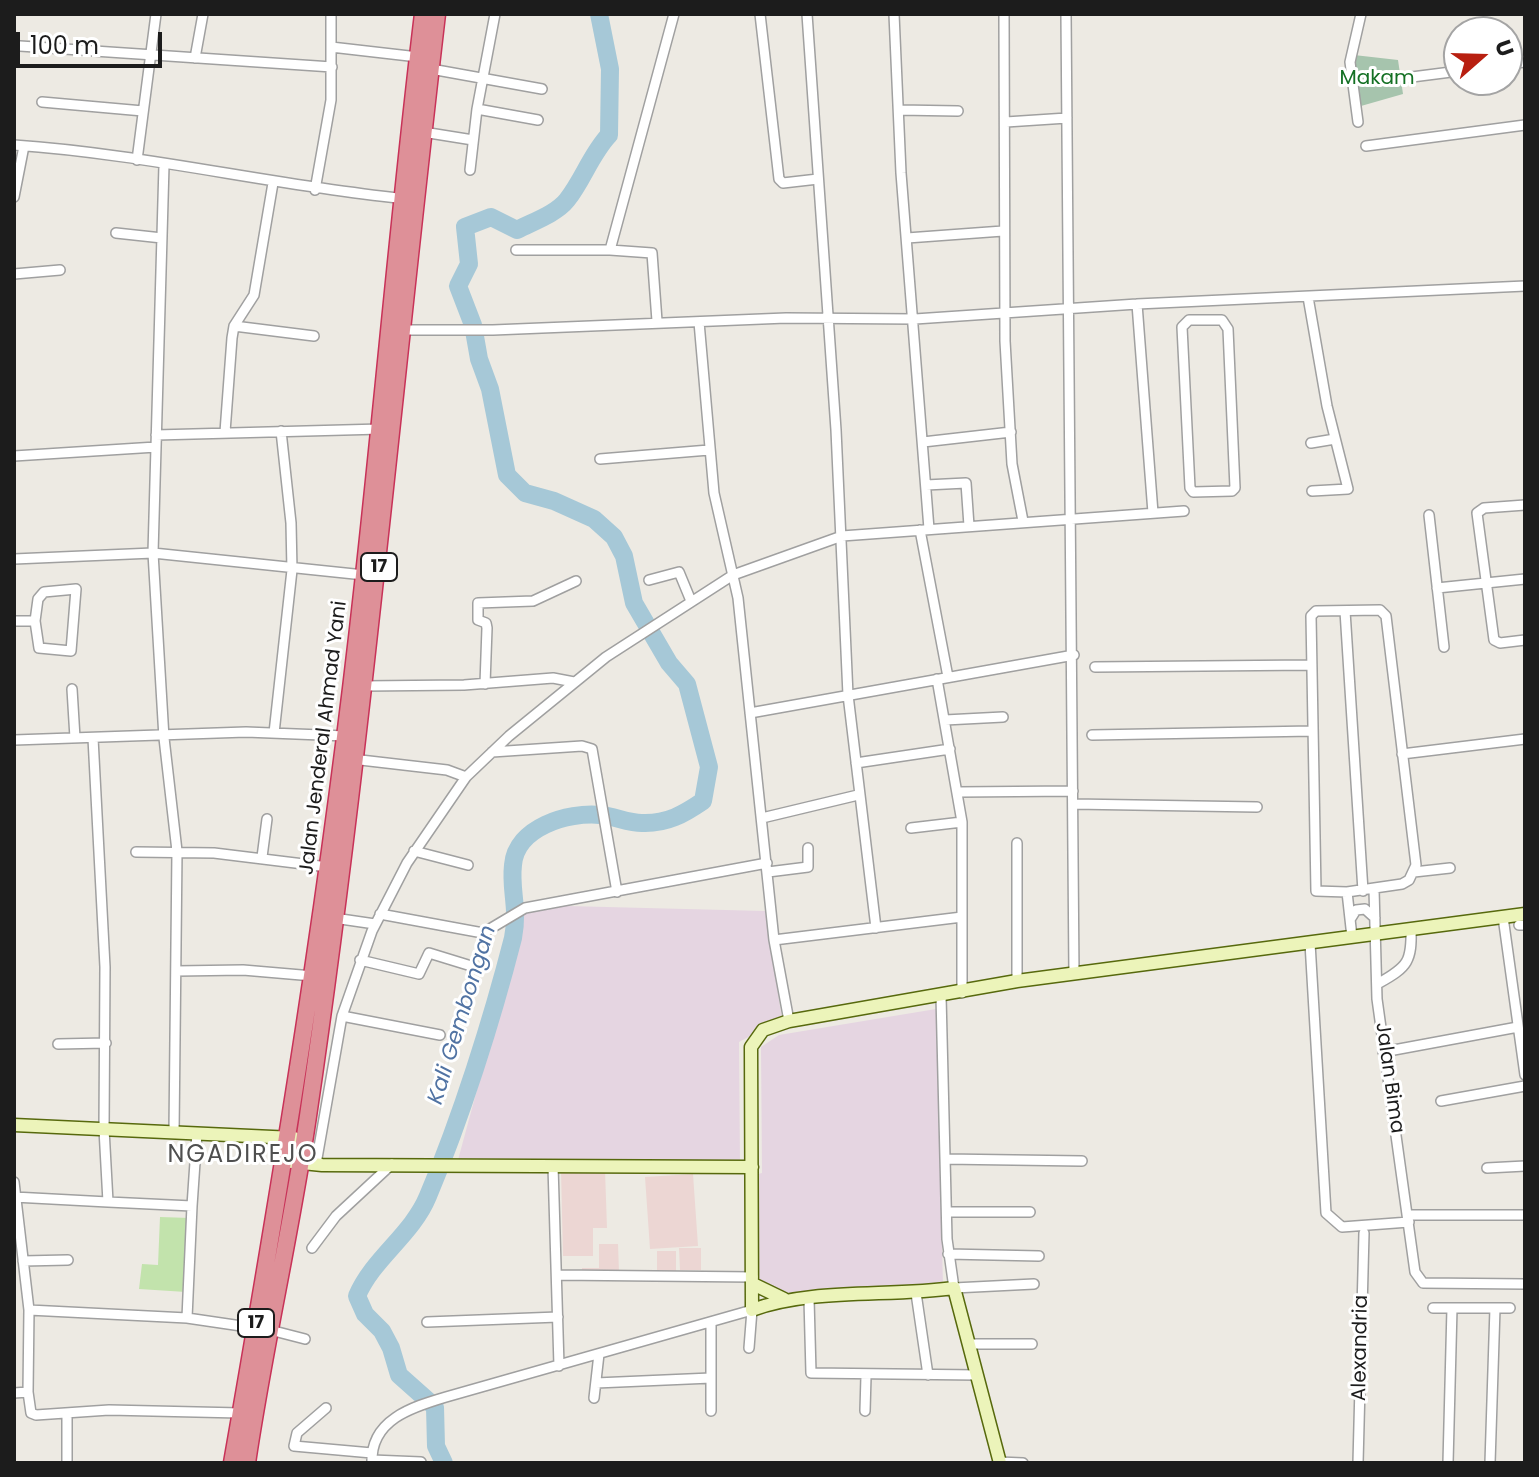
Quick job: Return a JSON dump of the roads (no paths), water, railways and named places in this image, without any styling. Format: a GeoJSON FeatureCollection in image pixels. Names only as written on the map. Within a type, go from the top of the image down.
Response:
{"type":"FeatureCollection","features":[{"type":"Feature","properties":{"kind":"highway","name":"Jalan Jenderal Ahmad Yani"},"geometry":{"type":"LineString","coordinates":[[350,737],[364,686],[423,14]]}},
{"type":"Feature","properties":{"kind":"highway","name":"Jalan Jenderal Ahmad Yani"},"geometry":{"type":"LineString","coordinates":[[296,1138],[334,918],[364,575],[401,330],[407,200],[423,132],[437,14]]}},
{"type":"Feature","properties":{"kind":"highway","name":"Jalan Jenderal Ahmad Yani"},"geometry":{"type":"LineString","coordinates":[[232,1463],[240,1413],[299,1163],[296,1138],[313,976],[328,867],[348,758]]}},
{"type":"Feature","properties":{"kind":"highway","name":"Jalan Jenderal Ahmad Yani"},"geometry":{"type":"LineString","coordinates":[[247,1463],[262,1329]]}},
{"type":"Feature","properties":{"kind":"street"},"geometry":{"type":"LineString","coordinates":[[137,160],[156,14]]}},
{"type":"Feature","properties":{"kind":"street"},"geometry":{"type":"LineString","coordinates":[[195,58],[203,14]]}},
{"type":"Feature","properties":{"kind":"street"},"geometry":{"type":"LineString","coordinates":[[315,190],[331,100],[331,14]]}},
{"type":"Feature","properties":{"kind":"street"},"geometry":{"type":"LineString","coordinates":[[470,170],[477,109],[495,14]]}},
{"type":"Feature","properties":{"kind":"street"},"geometry":{"type":"LineString","coordinates":[[610,250],[674,14]]}},
{"type":"Feature","properties":{"kind":"street"},"geometry":{"type":"LineString","coordinates":[[760,14],[779,179],[783,183],[818,179]]}},
{"type":"Feature","properties":{"kind":"street"},"geometry":{"type":"LineString","coordinates":[[807,14],[842,536],[848,695],[876,928]]}},
{"type":"Feature","properties":{"kind":"street"},"geometry":{"type":"LineString","coordinates":[[894,14],[926,485],[925,529],[945,720],[962,822],[962,993]]}},
{"type":"Feature","properties":{"kind":"street"},"geometry":{"type":"LineString","coordinates":[[1004,14],[1004,313],[1015,482],[1023,521]]}},
{"type":"Feature","properties":{"kind":"street"},"geometry":{"type":"LineString","coordinates":[[1066,14],[1074,655],[1074,974]]}},
{"type":"Feature","properties":{"kind":"street"},"geometry":{"type":"LineString","coordinates":[[1358,122],[1350,62],[1361,14]]}},
{"type":"Feature","properties":{"kind":"street"},"geometry":{"type":"LineString","coordinates":[[20,46],[332,67]]}},
{"type":"Feature","properties":{"kind":"street"},"geometry":{"type":"LineString","coordinates":[[331,47],[372,49],[418,57]]}},
{"type":"Feature","properties":{"kind":"street"},"geometry":{"type":"LineString","coordinates":[[431,69],[542,89]]}},
{"type":"Feature","properties":{"kind":"street"},"geometry":{"type":"LineString","coordinates":[[1404,78],[1443,73]]}},
{"type":"Feature","properties":{"kind":"street"},"geometry":{"type":"LineString","coordinates":[[42,102],[143,111]]}},
{"type":"Feature","properties":{"kind":"street"},"geometry":{"type":"LineString","coordinates":[[477,109],[538,120]]}},
{"type":"Feature","properties":{"kind":"street"},"geometry":{"type":"LineString","coordinates":[[899,110],[958,111]]}},
{"type":"Feature","properties":{"kind":"street"},"geometry":{"type":"LineString","coordinates":[[1006,122],[1067,118]]}},
{"type":"Feature","properties":{"kind":"street"},"geometry":{"type":"LineString","coordinates":[[1366,146],[1525,125]]}},
{"type":"Feature","properties":{"kind":"street"},"geometry":{"type":"LineString","coordinates":[[423,132],[473,140]]}},
{"type":"Feature","properties":{"kind":"street"},"geometry":{"type":"LineString","coordinates":[[14,197],[19,145],[137,160],[315,190],[407,200]]}},
{"type":"Feature","properties":{"kind":"street"},"geometry":{"type":"LineString","coordinates":[[164,165],[153,553],[164,734],[177,851],[174,1132]]}},
{"type":"Feature","properties":{"kind":"street"},"geometry":{"type":"LineString","coordinates":[[225,432],[234,326],[254,295],[273,183]]}},
{"type":"Feature","properties":{"kind":"street"},"geometry":{"type":"LineString","coordinates":[[907,238],[1003,231]]}},
{"type":"Feature","properties":{"kind":"street"},"geometry":{"type":"LineString","coordinates":[[116,233],[162,238]]}},
{"type":"Feature","properties":{"kind":"street"},"geometry":{"type":"LineString","coordinates":[[516,250],[652,253],[657,321]]}},
{"type":"Feature","properties":{"kind":"street"},"geometry":{"type":"LineString","coordinates":[[14,274],[60,270]]}},
{"type":"Feature","properties":{"kind":"street"},"geometry":{"type":"LineString","coordinates":[[401,330],[469,331],[657,321],[915,319],[1137,304],[1525,286]]}},
{"type":"Feature","properties":{"kind":"street"},"geometry":{"type":"LineString","coordinates":[[1312,491],[1348,489],[1335,439],[1318,297]]}},
{"type":"Feature","properties":{"kind":"street"},"geometry":{"type":"LineString","coordinates":[[1207,302],[1208,319]]}},
{"type":"Feature","properties":{"kind":"street"},"geometry":{"type":"LineString","coordinates":[[1137,304],[1153,513]]}},
{"type":"Feature","properties":{"kind":"street"},"geometry":{"type":"LineString","coordinates":[[1208,319],[1222,320],[1228,329],[1235,488],[1232,491],[1193,492],[1190,488],[1182,327],[1189,320],[1208,319]]}},
{"type":"Feature","properties":{"kind":"street"},"geometry":{"type":"LineString","coordinates":[[699,322],[709,450],[716,504],[733,575],[774,940],[789,1021]]}},
{"type":"Feature","properties":{"kind":"street"},"geometry":{"type":"LineString","coordinates":[[234,326],[314,336]]}},
{"type":"Feature","properties":{"kind":"street"},"geometry":{"type":"LineString","coordinates":[[156,435],[385,429]]}},
{"type":"Feature","properties":{"kind":"street"},"geometry":{"type":"LineString","coordinates":[[274,733],[292,570],[291,523],[281,431]]}},
{"type":"Feature","properties":{"kind":"street"},"geometry":{"type":"LineString","coordinates":[[923,442],[1011,432]]}},
{"type":"Feature","properties":{"kind":"street"},"geometry":{"type":"LineString","coordinates":[[1311,443],[1335,439]]}},
{"type":"Feature","properties":{"kind":"street"},"geometry":{"type":"LineString","coordinates":[[14,456],[156,447]]}},
{"type":"Feature","properties":{"kind":"street"},"geometry":{"type":"LineString","coordinates":[[600,459],[709,450]]}},
{"type":"Feature","properties":{"kind":"street"},"geometry":{"type":"LineString","coordinates":[[926,485],[966,483],[969,526]]}},
{"type":"Feature","properties":{"kind":"street"},"geometry":{"type":"LineString","coordinates":[[1525,505],[1484,508],[1477,513],[1494,640],[1500,643],[1525,640]]}},
{"type":"Feature","properties":{"kind":"street"},"geometry":{"type":"LineString","coordinates":[[752,1167],[299,1163],[360,960],[414,851],[466,777],[492,752],[574,682],[733,575],[842,536],[1184,511]]}},
{"type":"Feature","properties":{"kind":"street"},"geometry":{"type":"LineString","coordinates":[[1429,515],[1444,647]]}},
{"type":"Feature","properties":{"kind":"street"},"geometry":{"type":"LineString","coordinates":[[14,559],[153,553],[292,570],[364,575]]}},
{"type":"Feature","properties":{"kind":"street"},"geometry":{"type":"LineString","coordinates":[[649,580],[679,572],[691,601]]}},
{"type":"Feature","properties":{"kind":"street"},"geometry":{"type":"LineString","coordinates":[[1437,588],[1525,579]]}},
{"type":"Feature","properties":{"kind":"street"},"geometry":{"type":"LineString","coordinates":[[485,684],[487,628],[486,623],[478,622],[478,603],[533,601],[576,581]]}},
{"type":"Feature","properties":{"kind":"street"},"geometry":{"type":"LineString","coordinates":[[72,587],[76,589],[71,651],[39,648],[35,621],[39,595],[72,587]]}},
{"type":"Feature","properties":{"kind":"street","name":"Jalan Bima"},"geometry":{"type":"LineString","coordinates":[[1345,611],[1368,890],[1376,927],[1377,999],[1415,1272],[1423,1283],[1525,1284]]}},
{"type":"Feature","properties":{"kind":"street"},"geometry":{"type":"LineString","coordinates":[[1414,872],[1385,612],[1313,612],[1311,665],[1316,891],[1368,890],[1402,884],[1414,872],[1450,868]]}},
{"type":"Feature","properties":{"kind":"street"},"geometry":{"type":"LineString","coordinates":[[14,621],[35,621]]}},
{"type":"Feature","properties":{"kind":"street"},"geometry":{"type":"LineString","coordinates":[[750,713],[1074,655]]}},
{"type":"Feature","properties":{"kind":"street"},"geometry":{"type":"LineString","coordinates":[[1095,667],[1311,665]]}},
{"type":"Feature","properties":{"kind":"street"},"geometry":{"type":"LineString","coordinates":[[364,686],[485,684],[553,678],[574,682]]}},
{"type":"Feature","properties":{"kind":"street"},"geometry":{"type":"LineString","coordinates":[[72,689],[75,738]]}},
{"type":"Feature","properties":{"kind":"street"},"geometry":{"type":"LineString","coordinates":[[945,720],[1003,717]]}},
{"type":"Feature","properties":{"kind":"street"},"geometry":{"type":"LineString","coordinates":[[1092,735],[1312,731]]}},
{"type":"Feature","properties":{"kind":"street"},"geometry":{"type":"LineString","coordinates":[[14,740],[274,733],[350,737]]}},
{"type":"Feature","properties":{"kind":"street"},"geometry":{"type":"LineString","coordinates":[[93,738],[106,1043],[104,1129],[108,1202]]}},
{"type":"Feature","properties":{"kind":"street"},"geometry":{"type":"LineString","coordinates":[[1402,754],[1525,739]]}},
{"type":"Feature","properties":{"kind":"street"},"geometry":{"type":"LineString","coordinates":[[492,752],[582,746],[592,749],[617,892]]}},
{"type":"Feature","properties":{"kind":"street"},"geometry":{"type":"LineString","coordinates":[[856,763],[950,749]]}},
{"type":"Feature","properties":{"kind":"street"},"geometry":{"type":"LineString","coordinates":[[348,758],[447,770],[466,777]]}},
{"type":"Feature","properties":{"kind":"street"},"geometry":{"type":"LineString","coordinates":[[959,792],[1073,791]]}},
{"type":"Feature","properties":{"kind":"street"},"geometry":{"type":"LineString","coordinates":[[762,818],[858,795]]}},
{"type":"Feature","properties":{"kind":"street"},"geometry":{"type":"LineString","coordinates":[[1073,804],[1257,807]]}},
{"type":"Feature","properties":{"kind":"street"},"geometry":{"type":"LineString","coordinates":[[262,857],[267,819]]}},
{"type":"Feature","properties":{"kind":"street"},"geometry":{"type":"LineString","coordinates":[[911,828],[962,822]]}},
{"type":"Feature","properties":{"kind":"street"},"geometry":{"type":"LineString","coordinates":[[1017,843],[1017,981]]}},
{"type":"Feature","properties":{"kind":"street"},"geometry":{"type":"LineString","coordinates":[[334,918],[378,919],[474,933],[492,930],[513,912],[525,908],[768,868],[808,867],[808,848]]}},
{"type":"Feature","properties":{"kind":"street"},"geometry":{"type":"LineString","coordinates":[[136,852],[177,851],[262,857],[328,867]]}},
{"type":"Feature","properties":{"kind":"street"},"geometry":{"type":"LineString","coordinates":[[414,851],[468,865]]}},
{"type":"Feature","properties":{"kind":"street"},"geometry":{"type":"LineString","coordinates":[[1347,892],[1352,937]]}},
{"type":"Feature","properties":{"kind":"street"},"geometry":{"type":"LineString","coordinates":[[1350,921],[1356,910],[1365,909],[1372,913],[1376,927]]}},
{"type":"Feature","properties":{"kind":"street"},"geometry":{"type":"LineString","coordinates":[[774,940],[962,917]]}},
{"type":"Feature","properties":{"kind":"street"},"geometry":{"type":"LineString","coordinates":[[1503,917],[1525,1075]]}},
{"type":"Feature","properties":{"kind":"street"},"geometry":{"type":"LineString","coordinates":[[749,1348],[753,1281],[751,1047],[763,1030],[789,1021],[1017,981],[1352,937],[1376,927],[1411,928],[1503,917],[1523,921]]}},
{"type":"Feature","properties":{"kind":"street"},"geometry":{"type":"LineString","coordinates":[[1379,983],[1408,963],[1412,954],[1411,928]]}},
{"type":"Feature","properties":{"kind":"street"},"geometry":{"type":"LineString","coordinates":[[1310,943],[1326,1213],[1342,1227],[1408,1218],[1525,1215]]}},
{"type":"Feature","properties":{"kind":"street"},"geometry":{"type":"LineString","coordinates":[[360,960],[419,974],[429,953],[468,965]]}},
{"type":"Feature","properties":{"kind":"street"},"geometry":{"type":"LineString","coordinates":[[177,971],[243,970],[313,976]]}},
{"type":"Feature","properties":{"kind":"street"},"geometry":{"type":"LineString","coordinates":[[941,996],[948,1254],[1000,1463],[1023,1463]]}},
{"type":"Feature","properties":{"kind":"street"},"geometry":{"type":"LineString","coordinates":[[342,1016],[440,1035]]}},
{"type":"Feature","properties":{"kind":"street"},"geometry":{"type":"LineString","coordinates":[[1383,1052],[1518,1027]]}},
{"type":"Feature","properties":{"kind":"street"},"geometry":{"type":"LineString","coordinates":[[58,1044],[106,1043]]}},
{"type":"Feature","properties":{"kind":"street"},"geometry":{"type":"LineString","coordinates":[[1441,1101],[1525,1086]]}},
{"type":"Feature","properties":{"kind":"street"},"geometry":{"type":"LineString","coordinates":[[14,1125],[296,1138]]}},
{"type":"Feature","properties":{"kind":"street"},"geometry":{"type":"LineString","coordinates":[[187,1318],[197,1133]]}},
{"type":"Feature","properties":{"kind":"street"},"geometry":{"type":"LineString","coordinates":[[945,1159],[1082,1161]]}},
{"type":"Feature","properties":{"kind":"street"},"geometry":{"type":"LineString","coordinates":[[312,1248],[336,1216],[392,1164]]}},
{"type":"Feature","properties":{"kind":"street"},"geometry":{"type":"LineString","coordinates":[[553,1166],[559,1366]]}},
{"type":"Feature","properties":{"kind":"street"},"geometry":{"type":"LineString","coordinates":[[1487,1168],[1525,1166]]}},
{"type":"Feature","properties":{"kind":"street"},"geometry":{"type":"LineString","coordinates":[[14,1182],[29,1310],[28,1392],[33,1414],[109,1410],[240,1413]]}},
{"type":"Feature","properties":{"kind":"street"},"geometry":{"type":"LineString","coordinates":[[14,1197],[192,1206]]}},
{"type":"Feature","properties":{"kind":"street"},"geometry":{"type":"LineString","coordinates":[[947,1212],[1030,1212]]}},
{"type":"Feature","properties":{"kind":"street","name":"Alexandria"},"geometry":{"type":"LineString","coordinates":[[1358,1463],[1364,1233]]}},
{"type":"Feature","properties":{"kind":"street"},"geometry":{"type":"LineString","coordinates":[[948,1254],[1039,1256]]}},
{"type":"Feature","properties":{"kind":"street"},"geometry":{"type":"LineString","coordinates":[[23,1261],[68,1260]]}},
{"type":"Feature","properties":{"kind":"street"},"geometry":{"type":"LineString","coordinates":[[557,1275],[753,1281],[784,1299]]}},
{"type":"Feature","properties":{"kind":"street"},"geometry":{"type":"LineString","coordinates":[[372,1459],[387,1423],[422,1404],[784,1299],[1034,1284]]}},
{"type":"Feature","properties":{"kind":"street"},"geometry":{"type":"LineString","coordinates":[[14,1285],[25,1285]]}},
{"type":"Feature","properties":{"kind":"street"},"geometry":{"type":"LineString","coordinates":[[916,1293],[928,1375]]}},
{"type":"Feature","properties":{"kind":"street"},"geometry":{"type":"LineString","coordinates":[[809,1299],[811,1373],[977,1375]]}},
{"type":"Feature","properties":{"kind":"street"},"geometry":{"type":"LineString","coordinates":[[1433,1308],[1510,1308]]}},
{"type":"Feature","properties":{"kind":"street"},"geometry":{"type":"LineString","coordinates":[[1448,1463],[1452,1308]]}},
{"type":"Feature","properties":{"kind":"street"},"geometry":{"type":"LineString","coordinates":[[1490,1463],[1495,1308]]}},
{"type":"Feature","properties":{"kind":"street"},"geometry":{"type":"LineString","coordinates":[[29,1310],[187,1318],[305,1339]]}},
{"type":"Feature","properties":{"kind":"street"},"geometry":{"type":"LineString","coordinates":[[427,1322],[558,1317]]}},
{"type":"Feature","properties":{"kind":"street"},"geometry":{"type":"LineString","coordinates":[[711,1322],[711,1411]]}},
{"type":"Feature","properties":{"kind":"street"},"geometry":{"type":"LineString","coordinates":[[971,1344],[1032,1344]]}},
{"type":"Feature","properties":{"kind":"street"},"geometry":{"type":"LineString","coordinates":[[594,1398],[599,1354]]}},
{"type":"Feature","properties":{"kind":"street"},"geometry":{"type":"LineString","coordinates":[[865,1411],[866,1376]]}},
{"type":"Feature","properties":{"kind":"street"},"geometry":{"type":"LineString","coordinates":[[596,1383],[711,1378]]}},
{"type":"Feature","properties":{"kind":"street"},"geometry":{"type":"LineString","coordinates":[[14,1393],[28,1392]]}},
{"type":"Feature","properties":{"kind":"street"},"geometry":{"type":"LineString","coordinates":[[326,1408],[297,1433],[294,1446],[372,1459],[421,1462]]}},
{"type":"Feature","properties":{"kind":"street"},"geometry":{"type":"LineString","coordinates":[[67,1413],[67,1463]]}},
{"type":"Feature","properties":{"kind":"waterway","name":"Kali Gembongan"},"geometry":{"type":"LineString","coordinates":[[444,1463],[436,1446],[435,1407],[399,1375],[382,1331],[365,1314],[357,1296],[364,1282],[421,1210],[464,1102],[513,938],[512,874],[516,852],[533,832],[559,819],[600,815],[642,823],[675,817],[703,801],[709,767],[687,684],[669,663],[634,603],[624,556],[614,537],[594,519],[554,501],[525,493],[507,475],[490,389],[479,359],[473,325],[458,286],[469,264],[465,227],[491,217],[517,230],[550,214],[567,200],[609,135],[610,69],[599,14]]}},
{"type":"Feature","properties":{"kind":"district","name":"NGADIREJO"},"geometry":{"type":"Point","coordinates":[243,1156]}},
{"type":"Feature","properties":{"kind":"park label","name":"Makam"},"geometry":{"type":"Point","coordinates":[1377,79]}}]}
